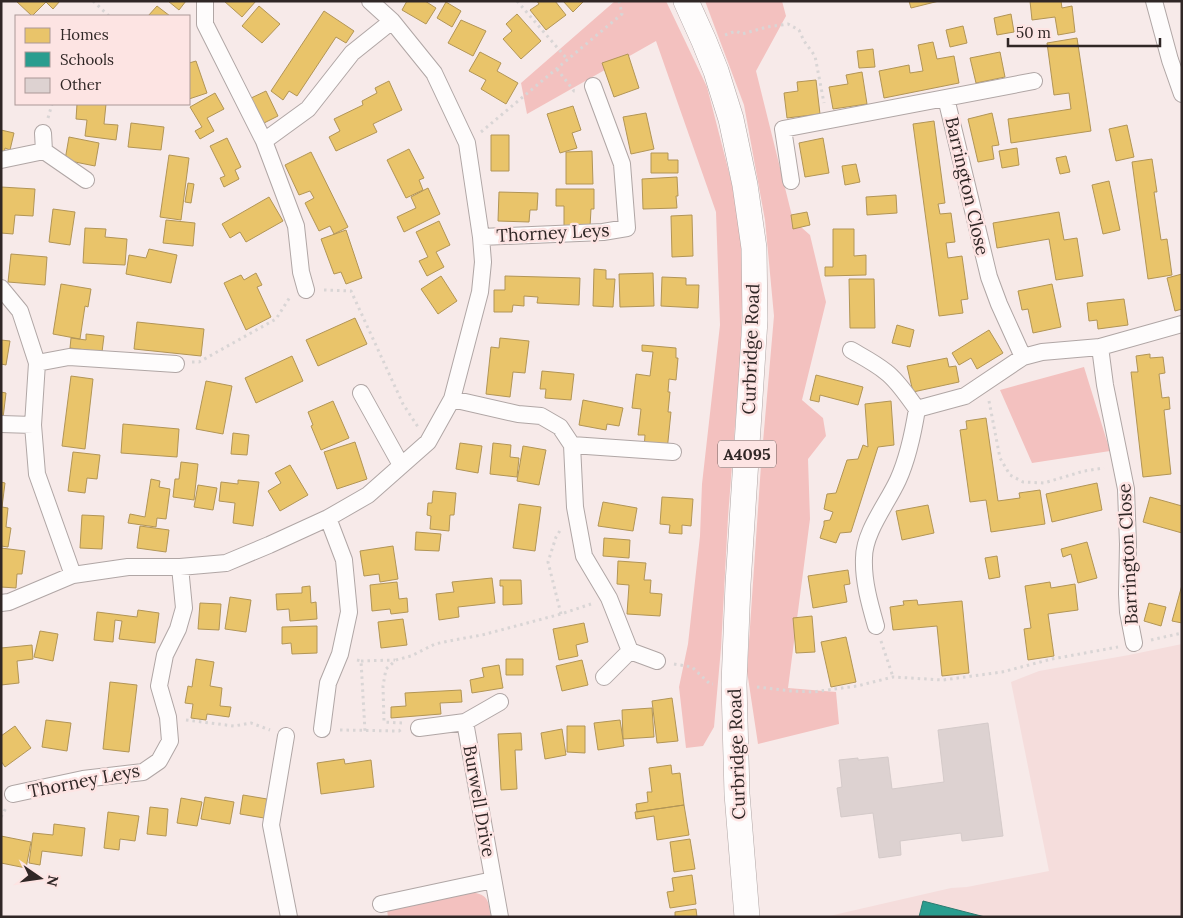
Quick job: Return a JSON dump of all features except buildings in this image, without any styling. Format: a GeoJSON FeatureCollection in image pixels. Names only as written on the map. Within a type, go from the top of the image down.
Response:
{"type":"FeatureCollection","features":[{"type":"Feature","properties":{"kind":"main road","name":"Curbridge Road"},"geometry":{"type":"LineString","coordinates":[[686,1],[716,71],[731,119],[745,185],[754,248],[755,320],[738,584],[734,684],[737,794],[747,917]]}},
{"type":"Feature","properties":{"kind":"street"},"geometry":{"type":"LineString","coordinates":[[205,1],[205,24],[264,141],[296,226],[301,272],[306,290]]}},
{"type":"Feature","properties":{"kind":"street","name":"Thorney Leys"},"geometry":{"type":"LineString","coordinates":[[1,603],[9,602],[74,575],[128,567],[226,563],[328,518],[368,495],[428,442],[452,399],[480,292],[483,262],[481,237],[467,143],[434,73],[392,21],[370,1]]}},
{"type":"Feature","properties":{"kind":"street"},"geometry":{"type":"LineString","coordinates":[[1160,3],[1170,60],[1182,94]]}},
{"type":"Feature","properties":{"kind":"street"},"geometry":{"type":"LineString","coordinates":[[264,141],[308,109],[352,53],[392,21]]}},
{"type":"Feature","properties":{"kind":"street","name":"Barrington Close"},"geometry":{"type":"LineString","coordinates":[[791,181],[783,129],[1034,81]]}},
{"type":"Feature","properties":{"kind":"street","name":"Thorney Leys"},"geometry":{"type":"LineString","coordinates":[[481,237],[603,232],[627,228],[622,164],[593,86]]}},
{"type":"Feature","properties":{"kind":"street","name":"Barrington Close"},"geometry":{"type":"LineString","coordinates":[[946,98],[989,278],[1023,357]]}},
{"type":"Feature","properties":{"kind":"street"},"geometry":{"type":"LineString","coordinates":[[43,133],[44,151]]}},
{"type":"Feature","properties":{"kind":"street"},"geometry":{"type":"LineString","coordinates":[[1,160],[44,151],[86,180]]}},
{"type":"Feature","properties":{"kind":"street"},"geometry":{"type":"LineString","coordinates":[[1,288],[20,312],[37,363],[33,425],[37,474],[74,575]]}},
{"type":"Feature","properties":{"kind":"street"},"geometry":{"type":"LineString","coordinates":[[917,410],[965,396],[1023,357],[1042,352],[1100,346],[1182,324]]}},
{"type":"Feature","properties":{"kind":"street","name":"Barrington Close"},"geometry":{"type":"LineString","coordinates":[[1100,346],[1105,385],[1126,489],[1127,594],[1128,612],[1134,643]]}},
{"type":"Feature","properties":{"kind":"street"},"geometry":{"type":"LineString","coordinates":[[852,350],[888,373],[917,410],[906,457],[898,480],[873,527],[864,557],[870,602],[876,626]]}},
{"type":"Feature","properties":{"kind":"street"},"geometry":{"type":"LineString","coordinates":[[37,363],[69,357],[176,364]]}},
{"type":"Feature","properties":{"kind":"street"},"geometry":{"type":"LineString","coordinates":[[361,393],[401,466]]}},
{"type":"Feature","properties":{"kind":"street"},"geometry":{"type":"LineString","coordinates":[[452,399],[518,414],[541,416],[560,427],[572,446],[574,507],[584,556],[609,598],[630,651],[657,661]]}},
{"type":"Feature","properties":{"kind":"street"},"geometry":{"type":"LineString","coordinates":[[1,424],[33,425]]}},
{"type":"Feature","properties":{"kind":"street"},"geometry":{"type":"LineString","coordinates":[[572,446],[673,452]]}},
{"type":"Feature","properties":{"kind":"street"},"geometry":{"type":"LineString","coordinates":[[322,729],[328,683],[340,654],[349,612],[344,560],[328,518]]}},
{"type":"Feature","properties":{"kind":"street","name":"Thorney Leys"},"geometry":{"type":"LineString","coordinates":[[13,794],[84,779],[143,772],[159,761],[170,741],[168,717],[159,686],[165,655],[178,629],[184,608],[180,566]]}},
{"type":"Feature","properties":{"kind":"street"},"geometry":{"type":"LineString","coordinates":[[604,678],[630,651]]}},
{"type":"Feature","properties":{"kind":"street"},"geometry":{"type":"LineString","coordinates":[[419,728],[465,722],[500,702]]}},
{"type":"Feature","properties":{"kind":"street","name":"Burwell Drive"},"geometry":{"type":"LineString","coordinates":[[465,722],[500,917]]}},
{"type":"Feature","properties":{"kind":"street"},"geometry":{"type":"LineString","coordinates":[[286,736],[271,825],[288,917]]}},
{"type":"Feature","properties":{"kind":"street","name":"Burwell Drive"},"geometry":{"type":"LineString","coordinates":[[381,904],[493,880]]}},
{"type":"Feature","properties":{"kind":"path"},"geometry":{"type":"LineString","coordinates":[[93,1],[108,15]]}},
{"type":"Feature","properties":{"kind":"path"},"geometry":{"type":"LineString","coordinates":[[517,1],[568,60]]}},
{"type":"Feature","properties":{"kind":"path"},"geometry":{"type":"LineString","coordinates":[[467,143],[622,14],[619,1]]}},
{"type":"Feature","properties":{"kind":"path"},"geometry":{"type":"LineString","coordinates":[[704,41],[736,31],[742,34],[767,27],[788,24],[799,30],[804,41],[816,56],[827,120]]}},
{"type":"Feature","properties":{"kind":"path"},"geometry":{"type":"LineString","coordinates":[[557,69],[574,91],[593,86]]}},
{"type":"Feature","properties":{"kind":"path"},"geometry":{"type":"LineString","coordinates":[[176,364],[199,362],[276,319],[289,300],[301,272]]}},
{"type":"Feature","properties":{"kind":"path"},"geometry":{"type":"LineString","coordinates":[[306,290],[350,291],[402,404],[428,442]]}},
{"type":"Feature","properties":{"kind":"path"},"geometry":{"type":"LineString","coordinates":[[985,383],[1000,458],[1010,475],[1023,482],[1044,483],[1084,471],[1121,466]]}},
{"type":"Feature","properties":{"kind":"path"},"geometry":{"type":"LineString","coordinates":[[561,614],[548,562],[556,536],[574,507]]}},
{"type":"Feature","properties":{"kind":"path"},"geometry":{"type":"LineString","coordinates":[[340,654],[361,661],[396,660],[411,656],[435,644],[482,635],[561,614],[609,598]]}},
{"type":"Feature","properties":{"kind":"path"},"geometry":{"type":"LineString","coordinates":[[876,626],[893,677]]}},
{"type":"Feature","properties":{"kind":"path"},"geometry":{"type":"LineString","coordinates":[[657,661],[692,667],[710,684],[734,684],[813,692],[857,686],[893,677],[943,680],[1002,672],[1052,659],[1182,633]]}},
{"type":"Feature","properties":{"kind":"path"},"geometry":{"type":"LineString","coordinates":[[322,729],[399,731],[408,723],[384,722],[383,686],[386,669],[396,660]]}},
{"type":"Feature","properties":{"kind":"path"},"geometry":{"type":"LineString","coordinates":[[361,661],[365,731]]}},
{"type":"Feature","properties":{"kind":"path"},"geometry":{"type":"LineString","coordinates":[[168,717],[234,726],[251,723],[286,736]]}},
{"type":"Feature","properties":{"kind":"shaded area"},"geometry":{"type":"Polygon","coordinates":[[[615,1],[666,1],[707,87],[732,184],[743,253],[741,349],[714,727],[703,746],[686,748],[679,687],[688,644],[700,536],[702,484],[720,325],[716,212],[656,41],[527,114],[521,83],[615,1]]]}},
{"type":"Feature","properties":{"kind":"shaded area"},"geometry":{"type":"Polygon","coordinates":[[[705,1],[782,1],[786,16],[756,71],[793,220],[810,235],[826,302],[802,400],[823,418],[826,436],[808,459],[810,519],[788,688],[836,692],[839,724],[758,744],[747,671],[761,465],[774,316],[765,220],[744,105],[705,1]]]}},
{"type":"Feature","properties":{"kind":"shaded area"},"geometry":{"type":"Polygon","coordinates":[[[1084,367],[1110,451],[1032,463],[1000,390],[1084,367]]]}},
{"type":"Feature","properties":{"kind":"shaded area"},"geometry":{"type":"Polygon","coordinates":[[[1182,644],[1182,917],[825,917],[951,888],[967,887],[1049,871],[1011,682],[1039,671],[1182,644]]]}},
{"type":"Feature","properties":{"kind":"shaded area"},"geometry":{"type":"Polygon","coordinates":[[[471,892],[487,899],[491,917],[388,917],[387,910],[471,892]]]}}]}
